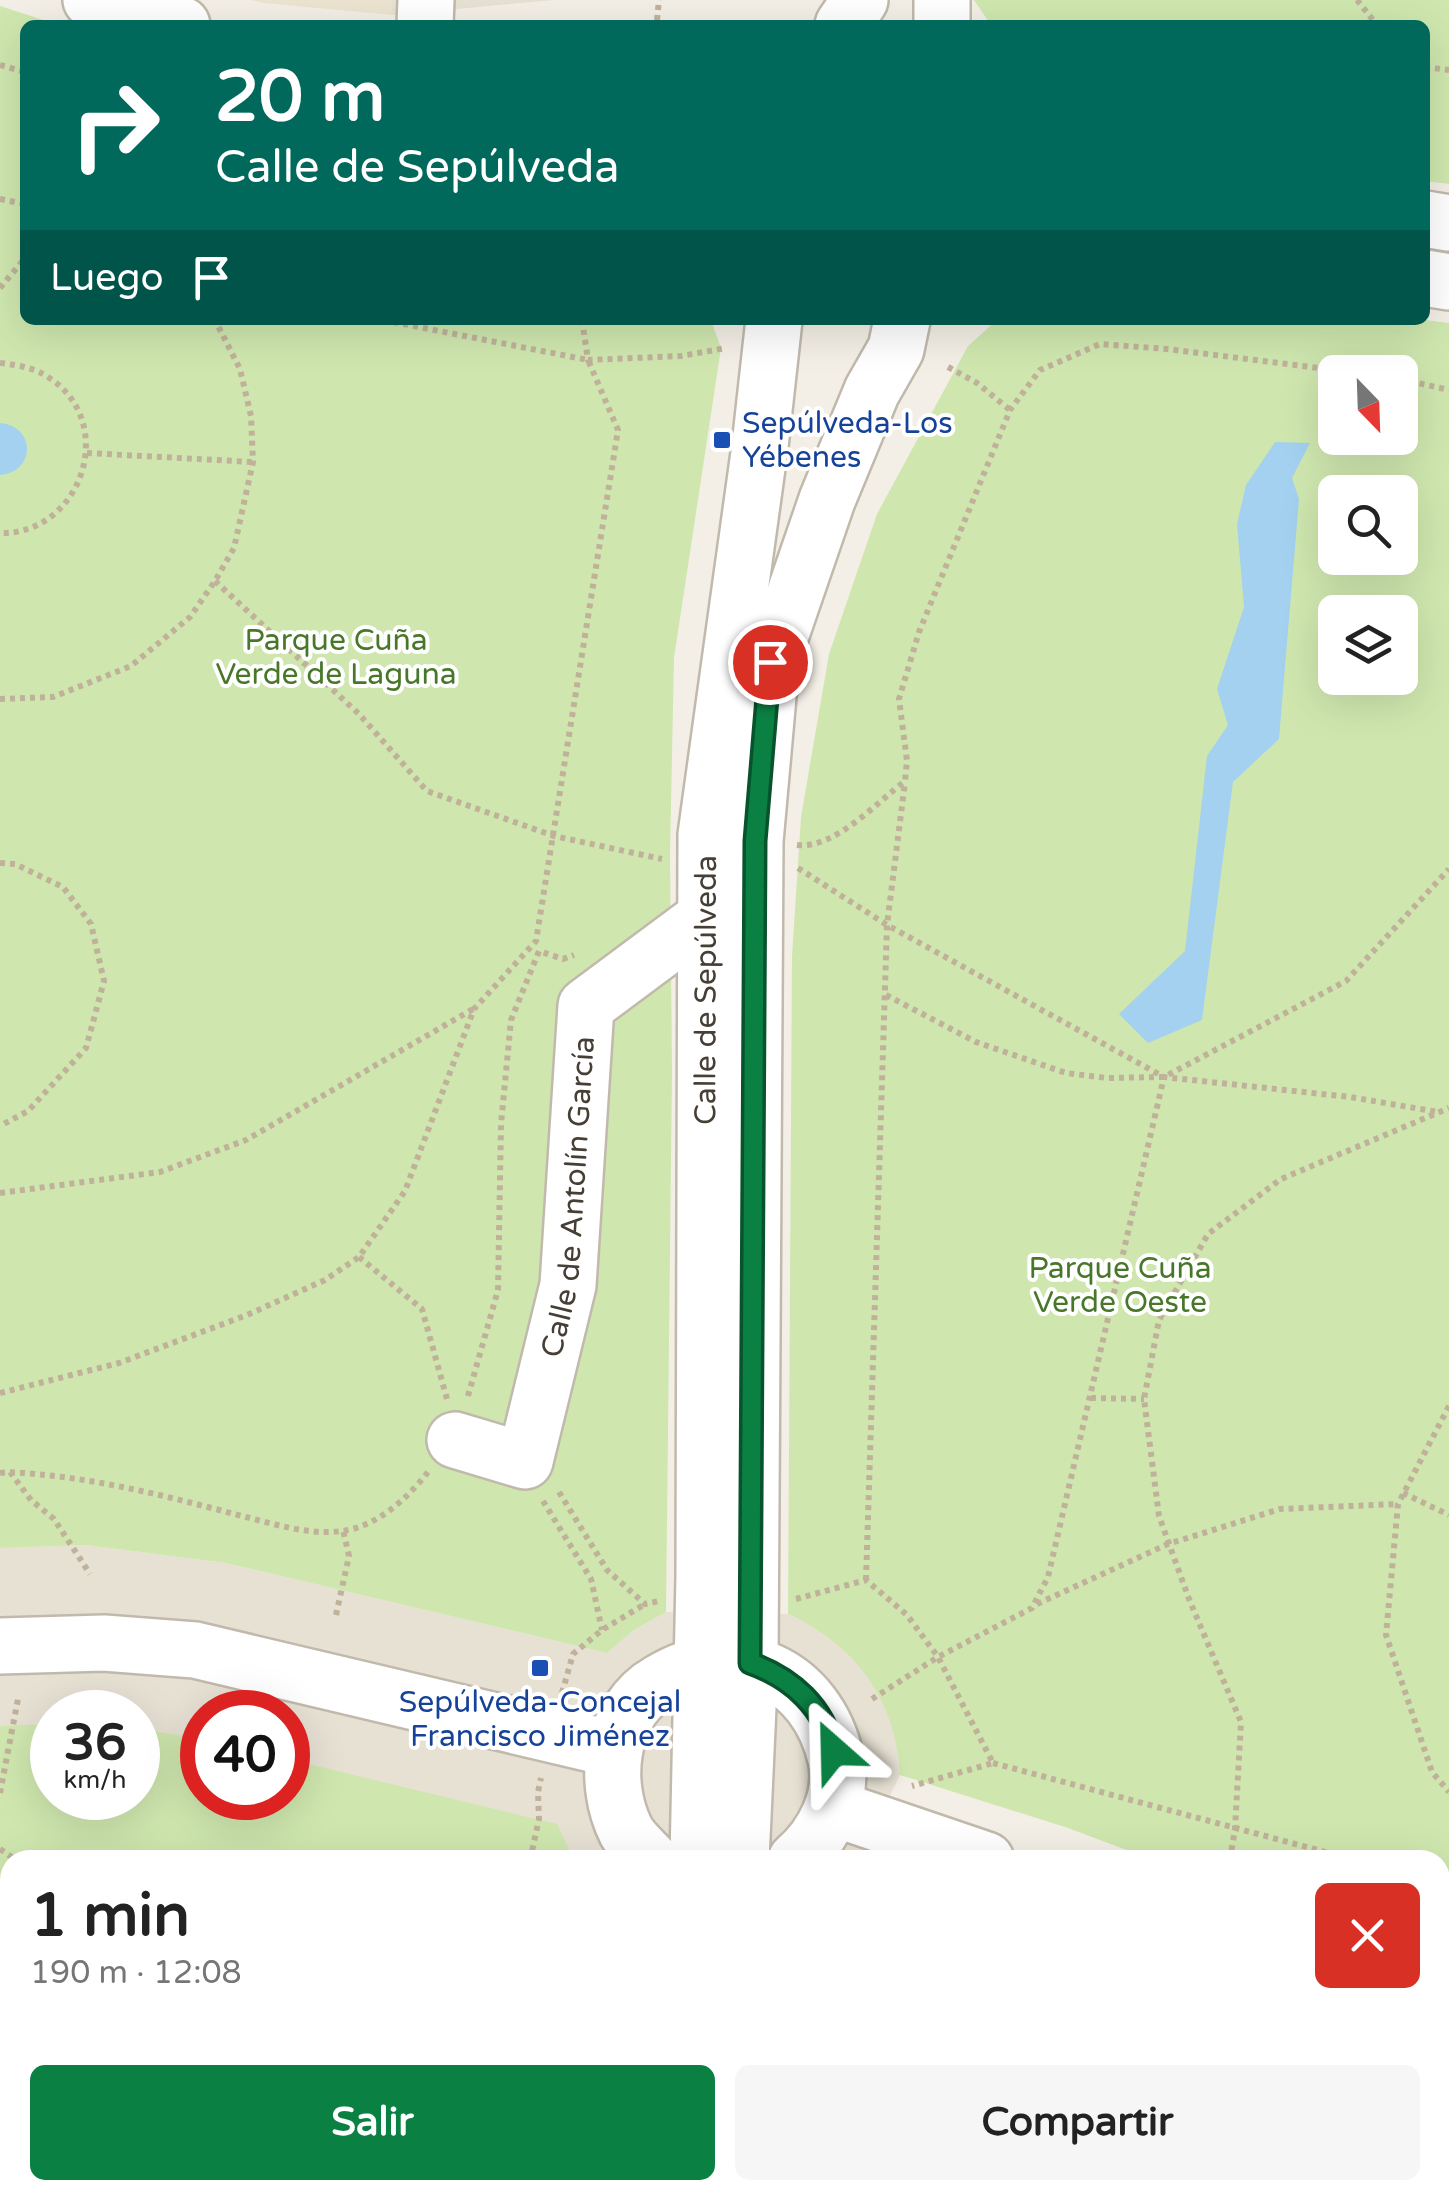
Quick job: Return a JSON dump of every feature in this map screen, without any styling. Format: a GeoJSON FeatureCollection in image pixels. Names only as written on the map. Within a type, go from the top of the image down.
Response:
{"type":"FeatureCollection","features":[{"type":"Feature","properties":{"kind":"street"},"geometry":{"type":"LineString","coordinates":[[91,0],[164,20]]}},
{"type":"Feature","properties":{"kind":"street","name":"Calle de Sepúlveda"},"geometry":{"type":"LineString","coordinates":[[739,1850],[726,1664],[706,834],[773,325]]}},
{"type":"Feature","properties":{"kind":"street","name":"Calle de Sepúlveda"},"geometry":{"type":"LineString","coordinates":[[699,1850],[726,1664],[755,841],[770,662],[827,500],[872,392],[896,349],[901,325]]}},
{"type":"Feature","properties":{"kind":"street","name":"Calle de Antolín García"},"geometry":{"type":"LineString","coordinates":[[455,1440],[525,1461],[568,1285],[586,1006],[707,916]]}},
{"type":"Feature","properties":{"kind":"street"},"geometry":{"type":"LineString","coordinates":[[0,1646],[104,1643],[194,1650],[613,1749]]}},
{"type":"Feature","properties":{"kind":"street"},"geometry":{"type":"LineString","coordinates":[[642,1850],[628,1834],[612,1796],[613,1749],[630,1711],[658,1682],[726,1664],[770,1670],[808,1696],[830,1731],[838,1770],[833,1808],[808,1850]]}},
{"type":"Feature","properties":{"kind":"street"},"geometry":{"type":"LineString","coordinates":[[833,1808],[957,1850]]}},
{"type":"Feature","properties":{"kind":"path"},"geometry":{"type":"LineString","coordinates":[[658,20],[659,0]]}},
{"type":"Feature","properties":{"kind":"path"},"geometry":{"type":"LineString","coordinates":[[1356,0],[1373,20]]}},
{"type":"Feature","properties":{"kind":"path"},"geometry":{"type":"LineString","coordinates":[[0,288],[20,264]]}},
{"type":"Feature","properties":{"kind":"path"},"geometry":{"type":"LineString","coordinates":[[0,699],[53,698],[131,666],[190,617],[215,581],[234,548],[253,462],[251,416],[240,368],[217,325]]}},
{"type":"Feature","properties":{"kind":"path"},"geometry":{"type":"LineString","coordinates":[[409,325],[588,360],[681,356],[727,348]]}},
{"type":"Feature","properties":{"kind":"path"},"geometry":{"type":"LineString","coordinates":[[0,1193],[160,1172],[246,1140],[474,1009],[536,941],[618,430],[588,360],[583,325]]}},
{"type":"Feature","properties":{"kind":"path"},"geometry":{"type":"LineString","coordinates":[[1040,370],[1100,344],[1318,368]]}},
{"type":"Feature","properties":{"kind":"path"},"geometry":{"type":"LineString","coordinates":[[0,363],[27,366],[52,379],[72,399],[84,425],[87,453],[81,481],[65,506],[42,524],[0,533]]}},
{"type":"Feature","properties":{"kind":"path"},"geometry":{"type":"LineString","coordinates":[[948,367],[977,383],[1010,410]]}},
{"type":"Feature","properties":{"kind":"path"},"geometry":{"type":"LineString","coordinates":[[1418,383],[1449,390]]}},
{"type":"Feature","properties":{"kind":"path"},"geometry":{"type":"LineString","coordinates":[[87,453],[253,462]]}},
{"type":"Feature","properties":{"kind":"path"},"geometry":{"type":"LineString","coordinates":[[215,581],[359,714],[426,791],[554,836],[668,860]]}},
{"type":"Feature","properties":{"kind":"path"},"geometry":{"type":"LineString","coordinates":[[866,1580],[887,925],[905,781]]}},
{"type":"Feature","properties":{"kind":"path"},"geometry":{"type":"LineString","coordinates":[[755,841],[887,925],[1164,1077]]}},
{"type":"Feature","properties":{"kind":"path"},"geometry":{"type":"LineString","coordinates":[[0,862],[15,864],[63,887],[92,924],[104,981],[86,1048],[28,1111],[0,1126]]}},
{"type":"Feature","properties":{"kind":"path"},"geometry":{"type":"LineString","coordinates":[[1036,1605],[1048,1577],[1164,1077],[1346,980],[1449,869]]}},
{"type":"Feature","properties":{"kind":"path"},"geometry":{"type":"LineString","coordinates":[[886,995],[976,1042],[1066,1072],[1108,1078],[1164,1077],[1350,1097],[1438,1112]]}},
{"type":"Feature","properties":{"kind":"path"},"geometry":{"type":"LineString","coordinates":[[0,1392],[119,1363],[247,1315],[325,1280],[359,1256],[406,1191],[474,1009]]}},
{"type":"Feature","properties":{"kind":"path"},"geometry":{"type":"LineString","coordinates":[[1232,1850],[1242,1722],[1159,1516],[1144,1399],[1159,1320],[1208,1234],[1280,1179],[1449,1108]]}},
{"type":"Feature","properties":{"kind":"path"},"geometry":{"type":"LineString","coordinates":[[359,1256],[422,1309],[442,1370],[455,1440]]}},
{"type":"Feature","properties":{"kind":"path"},"geometry":{"type":"LineString","coordinates":[[1090,1398],[1144,1399]]}},
{"type":"Feature","properties":{"kind":"path"},"geometry":{"type":"LineString","coordinates":[[1449,1406],[1398,1504],[1386,1634],[1432,1772],[1449,1792]]}},
{"type":"Feature","properties":{"kind":"path"},"geometry":{"type":"LineString","coordinates":[[10,1472],[31,1500],[54,1519],[90,1574]]}},
{"type":"Feature","properties":{"kind":"path"},"geometry":{"type":"LineString","coordinates":[[558,1491],[607,1570],[645,1604]]}},
{"type":"Feature","properties":{"kind":"path"},"geometry":{"type":"LineString","coordinates":[[1403,1493],[1449,1515]]}},
{"type":"Feature","properties":{"kind":"path"},"geometry":{"type":"LineString","coordinates":[[543,1500],[591,1579],[602,1630]]}},
{"type":"Feature","properties":{"kind":"path"},"geometry":{"type":"LineString","coordinates":[[872,1699],[938,1656],[1168,1544],[1280,1509],[1398,1504]]}},
{"type":"Feature","properties":{"kind":"path"},"geometry":{"type":"LineString","coordinates":[[336,1614],[348,1556],[342,1530]]}},
{"type":"Feature","properties":{"kind":"path"},"geometry":{"type":"LineString","coordinates":[[781,1603],[866,1580]]}},
{"type":"Feature","properties":{"kind":"path"},"geometry":{"type":"LineString","coordinates":[[866,1580],[908,1614],[938,1656],[993,1763]]}},
{"type":"Feature","properties":{"kind":"path"},"geometry":{"type":"LineString","coordinates":[[560,1700],[573,1654],[602,1630],[645,1604],[668,1598]]}},
{"type":"Feature","properties":{"kind":"path"},"geometry":{"type":"LineString","coordinates":[[0,1793],[18,1699]]}},
{"type":"Feature","properties":{"kind":"path"},"geometry":{"type":"LineString","coordinates":[[904,1788],[993,1763],[1318,1850]]}},
{"type":"Feature","properties":{"kind":"path"},"geometry":{"type":"LineString","coordinates":[[532,1850],[544,1768]]}},
{"type":"Feature","properties":{"kind":"shaded area"},"geometry":{"type":"Polygon","coordinates":[[[251,0],[392,0],[392,15],[263,3],[251,0]]]}},
{"type":"Feature","properties":{"kind":"shaded area"},"geometry":{"type":"Polygon","coordinates":[[[392,0],[554,0],[392,15],[392,0]]]}},
{"type":"Feature","properties":{"kind":"shaded area"},"geometry":{"type":"Polygon","coordinates":[[[86,1545],[226,1563],[607,1653],[634,1630],[666,1612],[788,1614],[841,1645],[862,1667],[886,1706],[896,1736],[900,1775],[863,1850],[0,1850],[0,1548],[86,1545]]]}},
{"type":"Feature","properties":{"kind":"green space"},"geometry":{"type":"Polygon","coordinates":[[[974,0],[1449,0],[1449,184],[1430,182],[1430,20],[988,20],[974,0]]]}},
{"type":"Feature","properties":{"kind":"green space","name":"Parque Cuña Verde de Laguna"},"geometry":{"type":"Polygon","coordinates":[[[0,6],[43,20],[20,20],[20,325],[713,325],[721,348],[674,658],[666,1612],[634,1630],[607,1653],[226,1563],[86,1545],[0,1548],[0,6]]]}},
{"type":"Feature","properties":{"kind":"green space","name":"Parque Cuña Verde Oeste"},"geometry":{"type":"Polygon","coordinates":[[[1449,323],[1449,1850],[1126,1850],[900,1775],[890,1723],[868,1678],[834,1642],[788,1614],[792,956],[801,817],[829,654],[877,514],[968,346],[991,325],[1449,323]]]}},
{"type":"Feature","properties":{"kind":"green space"},"geometry":{"type":"Polygon","coordinates":[[[30,1725],[30,1820],[160,1820],[160,1732],[180,1735],[180,1820],[310,1820],[310,1764],[557,1824],[569,1850],[0,1850],[0,1726],[30,1725]]]}},
{"type":"Feature","properties":{"kind":"water"},"geometry":{"type":"Polygon","coordinates":[[[0,423],[20,432],[27,449],[20,466],[0,475],[0,423]]]}},
{"type":"Feature","properties":{"kind":"water"},"geometry":{"type":"Polygon","coordinates":[[[1275,442],[1310,443],[1292,478],[1299,499],[1279,739],[1233,782],[1202,1020],[1148,1043],[1119,1014],[1185,951],[1207,756],[1228,725],[1217,689],[1244,607],[1237,524],[1246,485],[1275,442]]]}},
{"type":"Feature","properties":{"kind":"place","name":"Sepúlveda-Los Yébenes"},"geometry":{"type":"Point","coordinates":[722,440]}},
{"type":"Feature","properties":{"kind":"place","name":"Sepúlveda-Concejal Francisco Jiménez"},"geometry":{"type":"Point","coordinates":[540,1668]}},
{"type":"Feature","properties":{"kind":"route"},"geometry":{"type":"LineString","coordinates":[[770,662],[755,841],[750,1663],[770,1670],[808,1696],[830,1731],[834,1751]]}}]}
